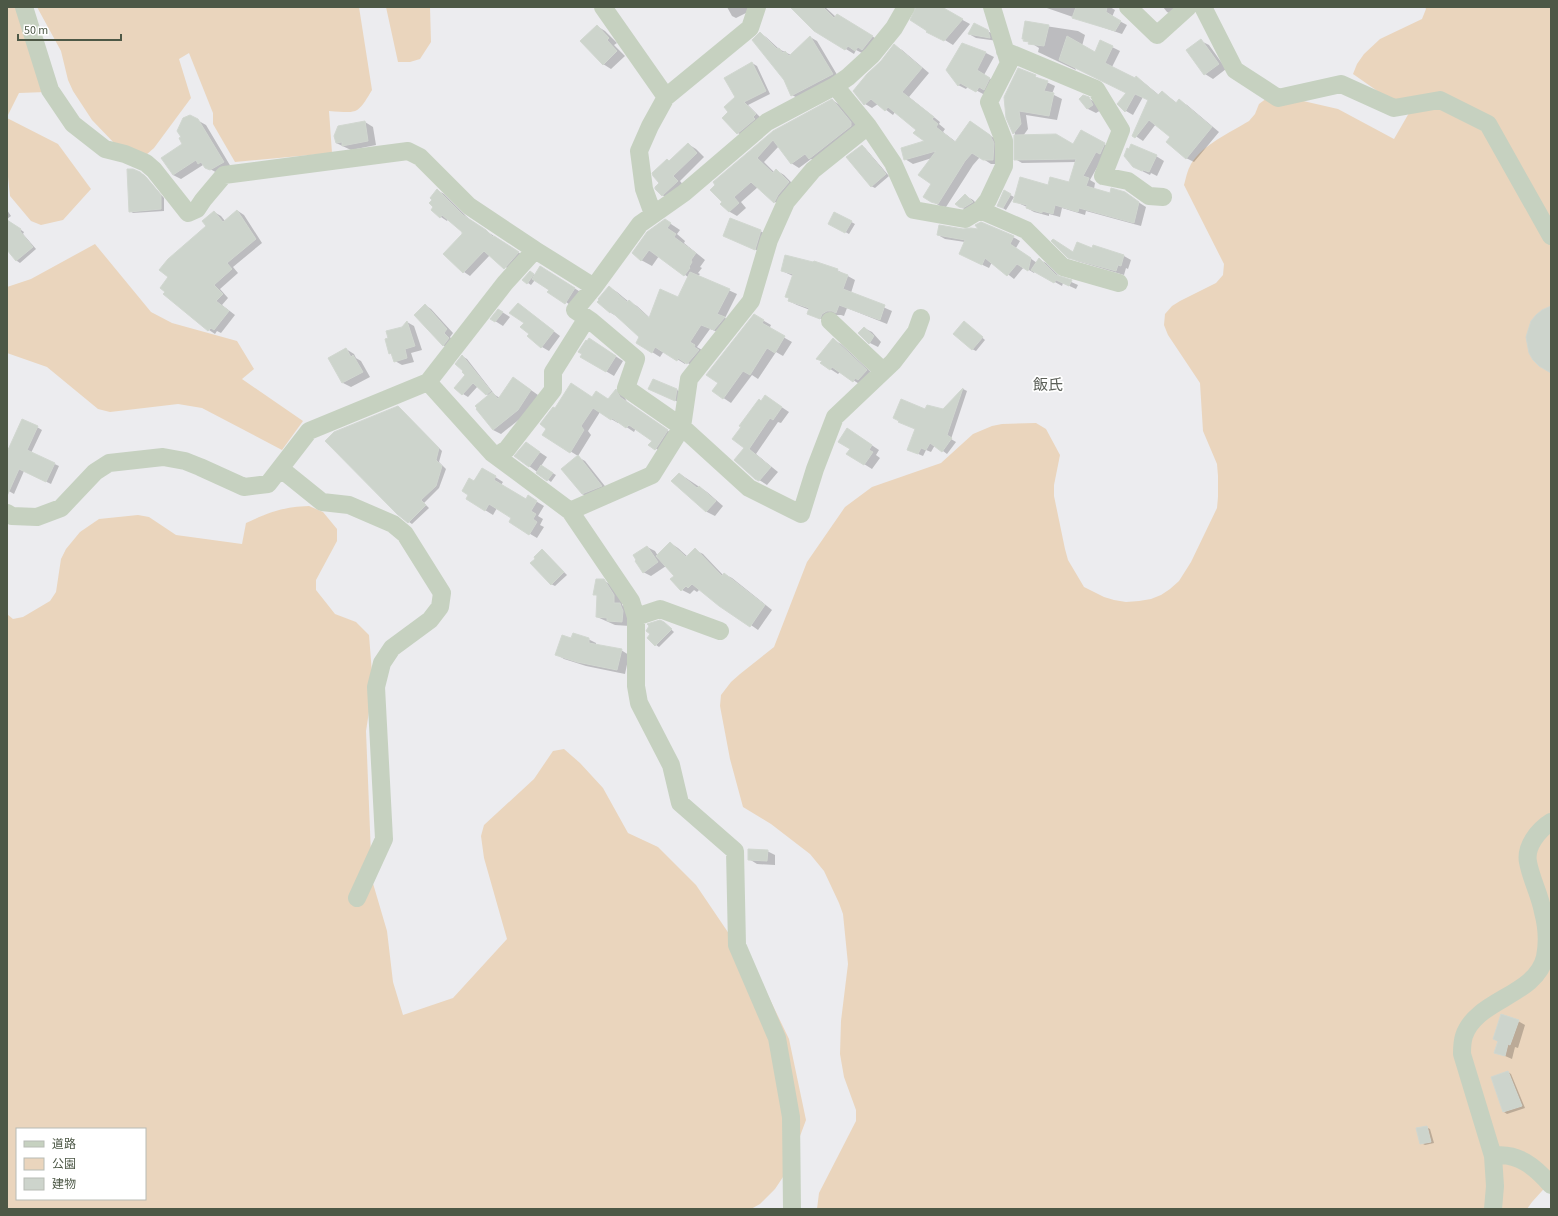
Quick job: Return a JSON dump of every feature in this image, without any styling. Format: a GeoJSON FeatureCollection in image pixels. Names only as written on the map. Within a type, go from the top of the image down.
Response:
{"type":"FeatureCollection","features":[{"type":"Feature","properties":{"kind":"street"},"geometry":{"type":"LineString","coordinates":[[24,7],[50,90],[73,124],[105,149],[125,154],[146,163],[154,170],[188,214],[198,209],[203,200],[224,175],[408,151],[420,158],[469,206],[594,287]]}},
{"type":"Feature","properties":{"kind":"street"},"geometry":{"type":"LineString","coordinates":[[603,7],[666,97]]}},
{"type":"Feature","properties":{"kind":"street"},"geometry":{"type":"LineString","coordinates":[[654,214],[644,189],[639,151],[650,126],[666,97],[750,28],[757,7]]}},
{"type":"Feature","properties":{"kind":"street"},"geometry":{"type":"LineString","coordinates":[[906,7],[894,28],[872,54],[848,78],[767,122],[684,193],[640,224],[594,287],[575,310],[587,318],[636,359],[626,388],[682,427],[749,488],[801,514],[815,469],[835,417],[893,362],[916,332],[921,318]]}},
{"type":"Feature","properties":{"kind":"street"},"geometry":{"type":"LineString","coordinates":[[835,86],[868,126],[893,163],[914,210],[966,220],[980,210],[988,200],[1004,166],[1004,141],[989,102],[1009,63],[992,7]]}},
{"type":"Feature","properties":{"kind":"street"},"geometry":{"type":"LineString","coordinates":[[1128,7],[1157,35],[1188,7]]}},
{"type":"Feature","properties":{"kind":"street"},"geometry":{"type":"LineString","coordinates":[[1203,7],[1235,70],[1278,98],[1341,84],[1394,108],[1440,100],[1488,124],[1551,236]]}},
{"type":"Feature","properties":{"kind":"street"},"geometry":{"type":"LineString","coordinates":[[1005,51],[1096,89],[1121,130],[1103,176],[1128,181],[1149,196],[1163,198]]}},
{"type":"Feature","properties":{"kind":"street"},"geometry":{"type":"LineString","coordinates":[[570,511],[652,475],[682,427],[689,379],[751,301],[769,240],[786,202],[813,170],[868,126]]}},
{"type":"Feature","properties":{"kind":"street"},"geometry":{"type":"LineString","coordinates":[[980,210],[1026,230],[1063,267],[1119,283]]}},
{"type":"Feature","properties":{"kind":"street"},"geometry":{"type":"LineString","coordinates":[[7,513],[12,516],[37,517],[61,508],[94,472],[109,463],[163,457],[185,461],[200,466],[244,487],[268,484],[309,431],[428,382],[505,283],[535,250]]}},
{"type":"Feature","properties":{"kind":"street"},"geometry":{"type":"LineString","coordinates":[[496,456],[507,449],[553,390],[553,372],[587,318]]}},
{"type":"Feature","properties":{"kind":"street"},"geometry":{"type":"LineString","coordinates":[[830,321],[883,371]]}},
{"type":"Feature","properties":{"kind":"street"},"geometry":{"type":"LineString","coordinates":[[428,382],[492,453],[570,511],[631,601],[636,617],[636,686],[639,703],[671,765],[680,803],[735,851],[737,945],[777,1038],[791,1117],[792,1209]]}},
{"type":"Feature","properties":{"kind":"street"},"geometry":{"type":"LineString","coordinates":[[281,469],[322,502],[349,505],[393,524],[405,534],[442,593],[440,607],[430,620],[392,648],[382,663],[376,687],[384,839],[356,898]]}},
{"type":"Feature","properties":{"kind":"street"},"geometry":{"type":"LineString","coordinates":[[636,617],[660,609],[720,631]]}},
{"type":"Feature","properties":{"kind":"street"},"geometry":{"type":"LineString","coordinates":[[1492,1209],[1495,1186],[1493,1156],[1462,1054],[1462,1043],[1464,1035],[1470,1025],[1479,1016],[1534,977],[1544,960],[1547,937],[1543,912],[1528,861],[1532,841],[1544,826],[1551,822]]}},
{"type":"Feature","properties":{"kind":"street"},"geometry":{"type":"LineString","coordinates":[[1493,1156],[1504,1154],[1531,1164],[1551,1185]]}},
{"type":"Feature","properties":{"kind":"green space"},"geometry":{"type":"Polygon","coordinates":[[[7,7],[20,7],[46,92],[19,93],[7,117],[7,7]]]}},
{"type":"Feature","properties":{"kind":"green space"},"geometry":{"type":"Polygon","coordinates":[[[37,7],[359,7],[372,90],[363,104],[356,111],[329,111],[332,153],[235,162],[213,124],[213,113],[189,53],[179,59],[191,98],[154,148],[146,155],[116,145],[92,120],[73,91],[68,80],[61,51],[37,7]]]}},
{"type":"Feature","properties":{"kind":"green space"},"geometry":{"type":"Polygon","coordinates":[[[386,7],[430,7],[431,42],[420,59],[410,62],[398,62],[386,7]]]}},
{"type":"Feature","properties":{"kind":"green space"},"geometry":{"type":"Polygon","coordinates":[[[1425,7],[1551,7],[1551,1181],[1527,1209],[817,1209],[819,1193],[856,1121],[856,1110],[844,1077],[840,1054],[841,1021],[848,964],[843,914],[824,871],[810,854],[771,824],[743,807],[730,759],[720,706],[721,695],[731,682],[774,647],[807,562],[845,507],[872,487],[941,463],[973,434],[992,426],[1002,424],[1036,423],[1046,429],[1060,455],[1054,485],[1054,496],[1065,549],[1068,560],[1084,587],[1104,597],[1126,602],[1151,599],[1161,595],[1179,581],[1191,562],[1217,508],[1218,476],[1217,464],[1203,431],[1200,383],[1168,335],[1164,325],[1165,314],[1172,306],[1180,301],[1216,283],[1223,275],[1224,264],[1184,185],[1188,169],[1196,157],[1209,145],[1249,121],[1255,114],[1259,104],[1267,98],[1277,95],[1338,109],[1394,139],[1409,113],[1353,74],[1357,64],[1364,54],[1380,39],[1422,19],[1426,9],[1425,7]]]}},
{"type":"Feature","properties":{"kind":"green space"},"geometry":{"type":"Polygon","coordinates":[[[7,118],[58,144],[91,189],[63,220],[41,225],[31,221],[10,196],[7,167],[7,118]]]}},
{"type":"Feature","properties":{"kind":"green space"},"geometry":{"type":"Polygon","coordinates":[[[95,244],[151,312],[172,323],[237,341],[254,369],[242,379],[303,421],[282,450],[202,408],[178,404],[110,412],[98,409],[47,367],[7,353],[7,287],[31,279],[95,244]]]}},
{"type":"Feature","properties":{"kind":"green space"},"geometry":{"type":"Polygon","coordinates":[[[309,506],[323,512],[337,529],[337,541],[316,580],[316,590],[335,614],[356,622],[369,635],[373,686],[366,731],[372,880],[387,931],[393,982],[403,1015],[453,998],[507,939],[484,858],[481,836],[484,825],[534,779],[553,751],[564,749],[580,763],[603,788],[628,833],[658,847],[696,885],[761,981],[789,1039],[806,1120],[787,1171],[775,1189],[760,1204],[751,1209],[7,1209],[7,614],[13,619],[23,617],[50,601],[56,592],[61,559],[66,549],[80,532],[99,519],[138,515],[149,517],[176,535],[242,544],[246,523],[277,511],[309,506]]]}},
{"type":"Feature","properties":{"kind":"building"},"geometry":{"type":"Polygon","coordinates":[[[790,7],[823,7],[834,18],[837,14],[873,36],[862,50],[858,47],[855,51],[848,46],[845,50],[814,31],[790,7]]]}},
{"type":"Feature","properties":{"kind":"building"},"geometry":{"type":"Polygon","coordinates":[[[916,7],[942,7],[963,19],[944,41],[926,32],[927,31],[910,20],[916,7]]]}},
{"type":"Feature","properties":{"kind":"building"},"geometry":{"type":"Polygon","coordinates":[[[1076,7],[1107,7],[1106,12],[1121,21],[1115,31],[1072,18],[1076,7]]]}},
{"type":"Feature","properties":{"kind":"building"},"geometry":{"type":"Polygon","coordinates":[[[1025,21],[1049,25],[1044,46],[1028,44],[1029,42],[1023,41],[1025,21]]]}},
{"type":"Feature","properties":{"kind":"building"},"geometry":{"type":"Polygon","coordinates":[[[974,23],[988,30],[990,38],[968,34],[974,23]]]}},
{"type":"Feature","properties":{"kind":"building"},"geometry":{"type":"Polygon","coordinates":[[[597,25],[609,38],[607,40],[617,51],[603,65],[580,41],[597,25]]]}},
{"type":"Feature","properties":{"kind":"building"},"geometry":{"type":"Polygon","coordinates":[[[760,32],[777,49],[779,48],[783,53],[785,51],[789,56],[810,36],[833,74],[791,96],[784,80],[752,40],[760,32]]]}},
{"type":"Feature","properties":{"kind":"building"},"geometry":{"type":"Polygon","coordinates":[[[1067,36],[1095,52],[1100,40],[1113,46],[1105,63],[1135,78],[1136,76],[1158,95],[1162,91],[1176,103],[1179,99],[1212,127],[1186,159],[1166,142],[1170,137],[1149,120],[1135,138],[1132,136],[1148,100],[1135,94],[1125,112],[1117,104],[1126,93],[1059,60],[1067,36]]]}},
{"type":"Feature","properties":{"kind":"building"},"geometry":{"type":"Polygon","coordinates":[[[1201,39],[1219,64],[1204,75],[1186,50],[1201,39]]]}},
{"type":"Feature","properties":{"kind":"building"},"geometry":{"type":"Polygon","coordinates":[[[962,43],[986,52],[977,70],[990,78],[984,90],[979,87],[976,92],[960,83],[958,86],[946,70],[962,43]]]}},
{"type":"Feature","properties":{"kind":"building"},"geometry":{"type":"Polygon","coordinates":[[[894,44],[922,68],[902,92],[934,117],[932,119],[938,124],[936,127],[955,142],[970,121],[990,135],[994,143],[993,160],[983,160],[972,153],[965,161],[938,204],[923,197],[931,184],[918,175],[936,151],[904,160],[901,148],[924,141],[913,133],[916,130],[888,107],[885,111],[871,99],[864,105],[853,91],[867,74],[881,61],[894,44]]]}},
{"type":"Feature","properties":{"kind":"building"},"geometry":{"type":"Polygon","coordinates":[[[752,62],[766,91],[744,102],[756,114],[753,117],[755,119],[737,134],[722,118],[728,112],[724,107],[735,97],[724,78],[752,62]]]}},
{"type":"Feature","properties":{"kind":"building"},"geometry":{"type":"Polygon","coordinates":[[[1018,68],[1036,75],[1035,77],[1048,81],[1044,91],[1054,93],[1049,116],[1019,111],[1021,124],[1013,134],[1006,118],[1004,97],[1018,68]]]}},
{"type":"Feature","properties":{"kind":"building"},"geometry":{"type":"Polygon","coordinates":[[[1083,95],[1089,97],[1093,105],[1087,109],[1079,99],[1083,95]]]}},
{"type":"Feature","properties":{"kind":"building"},"geometry":{"type":"Polygon","coordinates":[[[832,99],[851,122],[851,126],[809,159],[805,154],[791,164],[773,140],[757,158],[773,173],[776,169],[789,182],[778,195],[774,203],[751,182],[734,197],[739,203],[729,212],[720,204],[722,202],[710,190],[715,185],[713,182],[773,131],[832,99]]]}},
{"type":"Feature","properties":{"kind":"building"},"geometry":{"type":"Polygon","coordinates":[[[190,115],[198,119],[224,162],[210,170],[205,168],[201,162],[198,164],[196,160],[173,175],[161,158],[182,144],[179,138],[181,137],[177,131],[183,118],[190,115]]]}},
{"type":"Feature","properties":{"kind":"building"},"geometry":{"type":"Polygon","coordinates":[[[365,121],[368,141],[342,146],[342,142],[336,143],[334,136],[338,126],[365,121]]]}},
{"type":"Feature","properties":{"kind":"building"},"geometry":{"type":"Polygon","coordinates":[[[1081,130],[1105,143],[1100,154],[1096,152],[1083,176],[1089,178],[1086,186],[1110,193],[1111,188],[1125,192],[1139,202],[1134,223],[1079,208],[1078,212],[1055,205],[1053,214],[1042,211],[1042,213],[1026,208],[1027,205],[1013,202],[1020,177],[1048,185],[1050,177],[1069,182],[1076,159],[1014,160],[1014,135],[1056,134],[1073,144],[1081,130]]]}},
{"type":"Feature","properties":{"kind":"building"},"geometry":{"type":"Polygon","coordinates":[[[688,143],[697,153],[673,176],[678,181],[662,196],[655,189],[659,183],[652,173],[667,159],[669,161],[688,143]]]}},
{"type":"Feature","properties":{"kind":"building"},"geometry":{"type":"Polygon","coordinates":[[[1131,144],[1157,155],[1149,172],[1133,167],[1124,156],[1127,148],[1129,149],[1131,144]]]}},
{"type":"Feature","properties":{"kind":"building"},"geometry":{"type":"Polygon","coordinates":[[[862,145],[886,174],[871,187],[846,157],[862,145]]]}},
{"type":"Feature","properties":{"kind":"building"},"geometry":{"type":"Polygon","coordinates":[[[127,169],[133,169],[146,177],[161,195],[161,209],[129,212],[127,169]]]}},
{"type":"Feature","properties":{"kind":"building"},"geometry":{"type":"Polygon","coordinates":[[[437,189],[463,215],[486,230],[493,237],[494,236],[519,252],[504,269],[484,251],[463,273],[443,254],[462,234],[462,232],[442,215],[440,218],[431,210],[433,207],[429,203],[432,200],[430,198],[437,189]]]}},
{"type":"Feature","properties":{"kind":"building"},"geometry":{"type":"Polygon","coordinates":[[[1004,190],[1011,194],[1003,208],[997,206],[1004,190]]]}},
{"type":"Feature","properties":{"kind":"building"},"geometry":{"type":"Polygon","coordinates":[[[965,194],[973,202],[963,208],[959,207],[955,204],[965,194]]]}},
{"type":"Feature","properties":{"kind":"building"},"geometry":{"type":"Polygon","coordinates":[[[237,210],[256,239],[227,263],[232,269],[214,285],[223,294],[216,301],[229,311],[214,330],[211,328],[208,331],[163,294],[165,292],[160,288],[168,277],[159,270],[168,259],[206,226],[202,221],[214,211],[223,222],[237,210]]]}},
{"type":"Feature","properties":{"kind":"building"},"geometry":{"type":"Polygon","coordinates":[[[834,212],[852,221],[845,233],[828,224],[834,212]]]}},
{"type":"Feature","properties":{"kind":"building"},"geometry":{"type":"Polygon","coordinates":[[[730,218],[761,230],[755,250],[723,236],[730,218]]]}},
{"type":"Feature","properties":{"kind":"building"},"geometry":{"type":"Polygon","coordinates":[[[665,219],[671,223],[667,228],[676,234],[674,237],[696,253],[691,260],[692,262],[689,267],[690,268],[684,276],[649,250],[641,261],[632,253],[647,232],[665,219]]]}},
{"type":"Feature","properties":{"kind":"building"},"geometry":{"type":"Polygon","coordinates":[[[7,220],[21,229],[20,231],[33,247],[16,261],[7,250],[7,220]]]}},
{"type":"Feature","properties":{"kind":"building"},"geometry":{"type":"Polygon","coordinates":[[[981,222],[1014,236],[1010,244],[1031,258],[1028,271],[1017,264],[1007,276],[985,258],[982,265],[959,254],[965,240],[937,235],[939,225],[963,229],[978,229],[975,225],[981,222]]]}},
{"type":"Feature","properties":{"kind":"building"},"geometry":{"type":"Polygon","coordinates":[[[1053,239],[1073,252],[1077,242],[1092,248],[1093,245],[1124,255],[1121,266],[1118,265],[1116,271],[1068,258],[1051,241],[1053,239]]]}},
{"type":"Feature","properties":{"kind":"building"},"geometry":{"type":"Polygon","coordinates":[[[785,255],[814,261],[838,269],[837,271],[848,275],[843,289],[885,305],[880,320],[839,305],[836,313],[827,311],[822,314],[820,319],[807,314],[809,308],[788,301],[789,298],[785,297],[793,274],[781,271],[785,255]]]}},
{"type":"Feature","properties":{"kind":"building"},"geometry":{"type":"Polygon","coordinates":[[[1039,258],[1056,275],[1072,280],[1069,286],[1056,280],[1054,283],[1031,270],[1039,258]]]}},
{"type":"Feature","properties":{"kind":"building"},"geometry":{"type":"Polygon","coordinates":[[[540,266],[575,288],[565,304],[547,292],[549,290],[532,279],[540,266]]]}},
{"type":"Feature","properties":{"kind":"building"},"geometry":{"type":"Polygon","coordinates":[[[530,271],[534,274],[527,284],[522,280],[530,271]]]}},
{"type":"Feature","properties":{"kind":"building"},"geometry":{"type":"Polygon","coordinates":[[[690,272],[730,289],[717,314],[725,317],[714,330],[701,325],[690,342],[699,350],[687,364],[678,358],[677,361],[655,347],[652,353],[636,343],[639,337],[615,315],[611,312],[610,313],[597,302],[609,286],[627,302],[629,300],[649,318],[660,289],[678,297],[690,272]]]}},
{"type":"Feature","properties":{"kind":"building"},"geometry":{"type":"Polygon","coordinates":[[[518,303],[554,331],[541,348],[527,336],[529,334],[520,327],[524,323],[509,313],[518,303]]]}},
{"type":"Feature","properties":{"kind":"building"},"geometry":{"type":"Polygon","coordinates":[[[425,304],[447,329],[444,333],[449,338],[443,346],[414,315],[425,304]]]}},
{"type":"Feature","properties":{"kind":"building"},"geometry":{"type":"Polygon","coordinates":[[[1551,306],[1551,373],[1539,366],[1533,360],[1529,353],[1526,337],[1531,321],[1542,310],[1551,306]]]}},
{"type":"Feature","properties":{"kind":"building"},"geometry":{"type":"Polygon","coordinates":[[[498,309],[503,312],[495,322],[490,319],[498,309]]]}},
{"type":"Feature","properties":{"kind":"building"},"geometry":{"type":"Polygon","coordinates":[[[754,314],[764,320],[762,323],[785,336],[775,353],[767,348],[750,375],[743,371],[723,399],[712,391],[718,383],[706,375],[754,314]]]}},
{"type":"Feature","properties":{"kind":"building"},"geometry":{"type":"Polygon","coordinates":[[[407,321],[415,346],[405,349],[407,358],[394,362],[391,353],[389,354],[385,339],[388,338],[386,331],[402,327],[407,321]]]}},
{"type":"Feature","properties":{"kind":"building"},"geometry":{"type":"Polygon","coordinates":[[[964,321],[983,337],[972,350],[953,334],[964,321]]]}},
{"type":"Feature","properties":{"kind":"building"},"geometry":{"type":"Polygon","coordinates":[[[864,327],[874,336],[869,344],[858,333],[864,327]]]}},
{"type":"Feature","properties":{"kind":"building"},"geometry":{"type":"Polygon","coordinates":[[[589,338],[616,356],[606,372],[580,357],[582,354],[578,352],[589,338]]]}},
{"type":"Feature","properties":{"kind":"building"},"geometry":{"type":"Polygon","coordinates":[[[833,338],[867,370],[858,380],[855,378],[853,382],[832,367],[830,370],[820,363],[822,361],[816,359],[833,338]]]}},
{"type":"Feature","properties":{"kind":"building"},"geometry":{"type":"Polygon","coordinates":[[[346,348],[351,357],[353,355],[363,372],[342,383],[328,358],[346,348]]]}},
{"type":"Feature","properties":{"kind":"building"},"geometry":{"type":"Polygon","coordinates":[[[462,355],[491,391],[486,395],[473,383],[462,395],[454,388],[465,375],[462,372],[463,371],[455,364],[462,355]]]}},
{"type":"Feature","properties":{"kind":"building"},"geometry":{"type":"Polygon","coordinates":[[[513,377],[531,390],[518,410],[493,430],[475,406],[492,392],[498,399],[513,377]]]}},
{"type":"Feature","properties":{"kind":"building"},"geometry":{"type":"Polygon","coordinates":[[[653,379],[677,389],[675,401],[648,389],[653,379]]]}},
{"type":"Feature","properties":{"kind":"building"},"geometry":{"type":"Polygon","coordinates":[[[571,383],[592,397],[596,391],[608,399],[616,389],[620,397],[668,430],[655,450],[648,445],[652,441],[629,425],[626,428],[612,418],[611,420],[593,408],[581,426],[584,430],[570,453],[542,435],[546,429],[540,424],[553,407],[555,408],[571,383]]]}},
{"type":"Feature","properties":{"kind":"building"},"geometry":{"type":"Polygon","coordinates":[[[963,388],[947,435],[952,438],[942,452],[930,443],[926,450],[921,448],[918,454],[907,450],[915,429],[898,422],[899,421],[893,418],[901,399],[925,409],[927,405],[943,409],[963,388]]]}},
{"type":"Feature","properties":{"kind":"building"},"geometry":{"type":"Polygon","coordinates":[[[765,395],[782,407],[773,420],[770,418],[749,449],[771,467],[759,481],[734,460],[744,448],[732,439],[741,427],[739,426],[759,399],[761,401],[765,395]]]}},
{"type":"Feature","properties":{"kind":"building"},"geometry":{"type":"Polygon","coordinates":[[[398,406],[439,448],[436,460],[442,466],[436,486],[421,500],[426,505],[408,523],[397,514],[325,441],[334,432],[398,406]]]}},
{"type":"Feature","properties":{"kind":"building"},"geometry":{"type":"Polygon","coordinates":[[[22,419],[38,426],[27,450],[55,463],[46,482],[19,469],[7,496],[7,452],[22,419]]]}},
{"type":"Feature","properties":{"kind":"building"},"geometry":{"type":"Polygon","coordinates":[[[847,428],[872,445],[869,450],[873,452],[864,465],[846,454],[850,449],[838,442],[847,428]]]}},
{"type":"Feature","properties":{"kind":"building"},"geometry":{"type":"Polygon","coordinates":[[[526,442],[540,452],[529,467],[514,456],[526,442]]]}},
{"type":"Feature","properties":{"kind":"building"},"geometry":{"type":"Polygon","coordinates":[[[578,455],[602,486],[582,494],[561,469],[578,455]]]}},
{"type":"Feature","properties":{"kind":"building"},"geometry":{"type":"Polygon","coordinates":[[[541,465],[553,473],[547,481],[536,473],[541,465]]]}},
{"type":"Feature","properties":{"kind":"building"},"geometry":{"type":"Polygon","coordinates":[[[482,468],[496,476],[494,480],[526,499],[528,495],[537,501],[531,511],[536,514],[533,519],[537,522],[529,535],[509,522],[511,518],[489,504],[485,511],[466,499],[468,495],[462,491],[469,478],[474,481],[482,468]]]}},
{"type":"Feature","properties":{"kind":"building"},"geometry":{"type":"Polygon","coordinates":[[[679,473],[697,488],[699,486],[716,501],[706,512],[671,481],[679,473]]]}},
{"type":"Feature","properties":{"kind":"building"},"geometry":{"type":"Polygon","coordinates":[[[670,542],[686,557],[695,548],[722,576],[724,573],[765,605],[750,627],[719,606],[692,584],[688,588],[686,586],[681,591],[670,579],[674,576],[656,556],[670,542]]]}},
{"type":"Feature","properties":{"kind":"building"},"geometry":{"type":"Polygon","coordinates":[[[647,546],[658,562],[643,573],[633,555],[647,546]]]}},
{"type":"Feature","properties":{"kind":"building"},"geometry":{"type":"Polygon","coordinates":[[[542,549],[564,572],[551,585],[530,563],[542,549]]]}},
{"type":"Feature","properties":{"kind":"building"},"geometry":{"type":"Polygon","coordinates":[[[596,579],[604,579],[614,595],[614,603],[620,603],[623,611],[622,622],[607,621],[607,618],[596,617],[597,595],[593,595],[596,579]]]}},
{"type":"Feature","properties":{"kind":"building"},"geometry":{"type":"Polygon","coordinates":[[[660,620],[672,629],[655,646],[647,638],[650,634],[646,631],[649,626],[647,624],[660,620]]]}},
{"type":"Feature","properties":{"kind":"building"},"geometry":{"type":"Polygon","coordinates":[[[573,633],[589,638],[589,643],[622,649],[617,670],[577,662],[555,655],[562,635],[571,638],[573,633]]]}},
{"type":"Feature","properties":{"kind":"building"},"geometry":{"type":"Polygon","coordinates":[[[748,849],[768,850],[767,861],[748,860],[748,849]]]}},
{"type":"Feature","properties":{"kind":"building"},"geometry":{"type":"Polygon","coordinates":[[[1501,1014],[1519,1020],[1510,1045],[1508,1044],[1505,1056],[1494,1053],[1498,1041],[1493,1039],[1501,1014]]]}},
{"type":"Feature","properties":{"kind":"building"},"geometry":{"type":"Polygon","coordinates":[[[1508,1071],[1522,1106],[1503,1112],[1491,1077],[1508,1071]]]}},
{"type":"Feature","properties":{"kind":"building"},"geometry":{"type":"Polygon","coordinates":[[[1427,1126],[1431,1142],[1420,1144],[1416,1128],[1427,1126]]]}},
{"type":"Feature","properties":{"kind":"district","name":"飯氏"},"geometry":{"type":"Point","coordinates":[1048,385]}}]}
